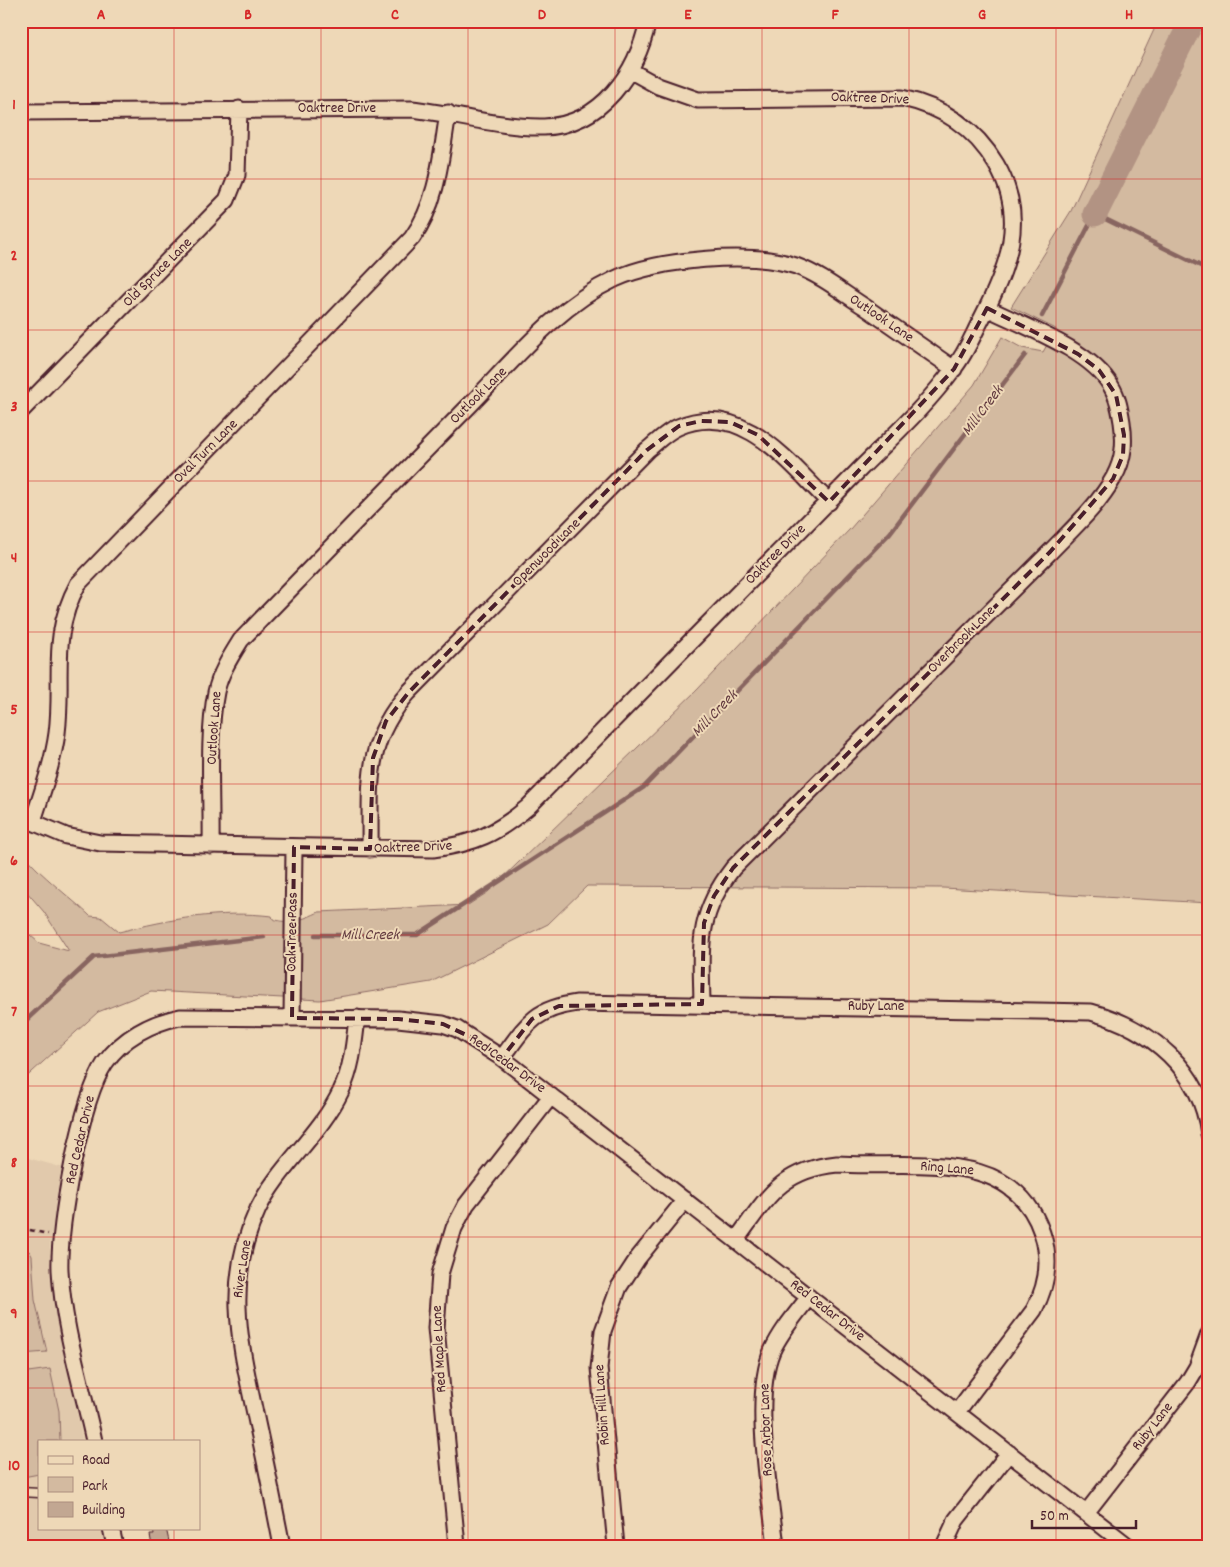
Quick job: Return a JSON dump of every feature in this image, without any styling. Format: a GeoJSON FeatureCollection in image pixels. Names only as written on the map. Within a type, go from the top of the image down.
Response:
{"type":"FeatureCollection","features":[{"type":"Feature","properties":{"kind":"street","name":"Oaktree Drive"},"geometry":{"type":"LineString","coordinates":[[21,112],[412,109],[448,113],[521,126],[546,127],[564,123],[586,114],[604,103],[631,71],[645,38],[648,21]]}},
{"type":"Feature","properties":{"kind":"street","name":"Oaktree Drive"},"geometry":{"type":"LineString","coordinates":[[27,819],[66,836],[100,843],[432,850],[473,843],[508,824],[528,808],[934,393],[954,368],[987,308],[1005,269],[1012,238],[1013,220],[1009,196],[1000,171],[986,148],[950,115],[928,105],[902,98],[698,100],[665,89],[631,71]]}},
{"type":"Feature","properties":{"kind":"street","name":"Old Spruce Lane"},"geometry":{"type":"LineString","coordinates":[[21,412],[227,200],[237,175],[239,109]]}},
{"type":"Feature","properties":{"kind":"street","name":"Oval Turn Lane"},"geometry":{"type":"LineString","coordinates":[[27,819],[52,761],[57,732],[59,636],[66,609],[78,584],[412,238],[428,211],[436,188],[448,113]]}},
{"type":"Feature","properties":{"kind":"street","name":"Outlook Lane"},"geometry":{"type":"LineString","coordinates":[[211,846],[212,738],[216,690],[230,658],[238,646],[372,504],[550,324],[583,297],[614,279],[639,270],[662,265],[678,262],[736,259],[772,261],[794,266],[832,285],[954,368]]}},
{"type":"Feature","properties":{"kind":"street","name":"Overbrook Lane"},"geometry":{"type":"LineString","coordinates":[[702,1004],[701,954],[704,923],[714,896],[725,879],[1050,552],[1097,501],[1120,465],[1124,435],[1120,411],[1111,384],[1099,370],[1078,354],[987,308]]}},
{"type":"Feature","properties":{"kind":"street","name":"Openwood Lane"},"geometry":{"type":"LineString","coordinates":[[370,849],[373,758],[377,740],[386,721],[408,692],[564,537],[624,473],[667,433],[679,426],[701,421],[730,422],[744,426],[778,452],[829,502]]}},
{"type":"Feature","properties":{"kind":"street","name":"Oak Tree Pass"},"geometry":{"type":"LineString","coordinates":[[292,1018],[294,847]]}},
{"type":"Feature","properties":{"kind":"street","name":"Ruby Lane"},"geometry":{"type":"LineString","coordinates":[[502,1058],[532,1018],[559,1006],[578,1003],[1090,1012],[1131,1026],[1170,1053],[1191,1081],[1201,1101],[1209,1134]]}},
{"type":"Feature","properties":{"kind":"street","name":"Red Cedar Drive"},"geometry":{"type":"LineString","coordinates":[[94,1440],[62,1286],[62,1238],[73,1168],[88,1104],[104,1064],[114,1051],[149,1026],[180,1017],[398,1019],[443,1024],[477,1040],[502,1058],[1128,1546]]}},
{"type":"Feature","properties":{"kind":"street","name":"River Lane"},"geometry":{"type":"LineString","coordinates":[[282,1546],[240,1336],[237,1288],[242,1255],[248,1233],[265,1196],[330,1110],[340,1093],[354,1051],[357,1018]]}},
{"type":"Feature","properties":{"kind":"street","name":"Red Maple Lane"},"geometry":{"type":"LineString","coordinates":[[457,1546],[436,1328],[440,1274],[454,1228],[466,1205],[551,1096]]}},
{"type":"Feature","properties":{"kind":"street","name":"Ring Lane"},"geometry":{"type":"LineString","coordinates":[[736,1240],[784,1181],[799,1172],[818,1166],[837,1164],[962,1168],[994,1176],[1022,1196],[1040,1225],[1047,1254],[1043,1293],[1034,1310],[957,1412]]}},
{"type":"Feature","properties":{"kind":"street","name":"Robin Hill Lane"},"geometry":{"type":"LineString","coordinates":[[616,1546],[599,1368],[603,1330],[608,1311],[619,1287],[638,1258],[685,1200]]}},
{"type":"Feature","properties":{"kind":"street","name":"Rose Arbor Lane"},"geometry":{"type":"LineString","coordinates":[[776,1546],[766,1442],[763,1384],[772,1350],[784,1330],[809,1297]]}},
{"type":"Feature","properties":{"kind":"street","name":"Ruby Lane"},"geometry":{"type":"LineString","coordinates":[[1086,1513],[1188,1382],[1203,1370],[1209,1334]]}},
{"type":"Feature","properties":{"kind":"street"},"geometry":{"type":"LineString","coordinates":[[944,1546],[956,1520],[1009,1453]]}},
{"type":"Feature","properties":{"kind":"street"},"geometry":{"type":"LineString","coordinates":[[112,1530],[115,1546]]}},
{"type":"Feature","properties":{"kind":"lane"},"geometry":{"type":"LineString","coordinates":[[21,1492],[38,1493]]}},
{"type":"Feature","properties":{"kind":"path"},"geometry":{"type":"LineString","coordinates":[[21,1228],[62,1238]]}},
{"type":"Feature","properties":{"kind":"highlighted area"},"geometry":{"type":"Polygon","coordinates":[[[987,308],[1078,354],[1099,370],[1116,395],[1124,435],[1123,455],[1113,479],[1050,552],[733,868],[714,896],[704,923],[702,1004],[559,1006],[532,1019],[502,1058],[477,1040],[443,1024],[398,1019],[292,1018],[294,847],[370,849],[373,758],[386,721],[409,692],[647,450],[679,426],[701,421],[730,422],[758,435],[829,502],[954,369],[987,308]]]}},
{"type":"Feature","properties":{"kind":"shaded area"},"geometry":{"type":"Polygon","coordinates":[[[21,1156],[64,1168],[50,1244],[50,1266],[56,1313],[83,1440],[38,1440],[38,1530],[101,1530],[104,1546],[21,1546],[21,1156]]]}},
{"type":"Feature","properties":{"kind":"green space"},"geometry":{"type":"Polygon","coordinates":[[[1158,21],[1209,21],[1209,903],[943,888],[587,886],[548,924],[431,982],[320,1000],[151,991],[98,1012],[21,1082],[21,927],[39,943],[69,951],[44,912],[21,885],[21,849],[41,873],[90,916],[101,917],[119,932],[157,923],[214,915],[252,914],[272,916],[273,919],[279,921],[291,921],[319,912],[468,905],[488,892],[697,690],[850,529],[974,385],[1002,337],[1022,348],[1043,352],[1056,329],[1011,307],[1071,211],[1158,21]]]}},
{"type":"Feature","properties":{"kind":"green space"},"geometry":{"type":"Polygon","coordinates":[[[21,1245],[32,1256],[35,1300],[47,1352],[21,1354],[21,1245]]]}},
{"type":"Feature","properties":{"kind":"green space"},"geometry":{"type":"Polygon","coordinates":[[[50,1369],[59,1411],[60,1440],[38,1440],[38,1474],[23,1477],[21,1373],[50,1369]]]}},
{"type":"Feature","properties":{"kind":"building"},"geometry":{"type":"Polygon","coordinates":[[[153,1530],[166,1530],[170,1546],[152,1546],[150,1535],[154,1535],[153,1530]]]}},
{"type":"Feature","properties":{"kind":"waterway","name":"Mill Creek"},"geometry":{"type":"LineString","coordinates":[[1095,214],[1192,21]]}},
{"type":"Feature","properties":{"kind":"waterway"},"geometry":{"type":"LineString","coordinates":[[1042,316],[1095,214],[1209,270]]}},
{"type":"Feature","properties":{"kind":"waterway","name":"Mill Creek"},"geometry":{"type":"LineString","coordinates":[[315,935],[417,935],[644,787],[890,533],[1025,355]]}},
{"type":"Feature","properties":{"kind":"waterway","name":"Mill Creek"},"geometry":{"type":"LineString","coordinates":[[21,1025],[94,957],[264,937]]}}]}
